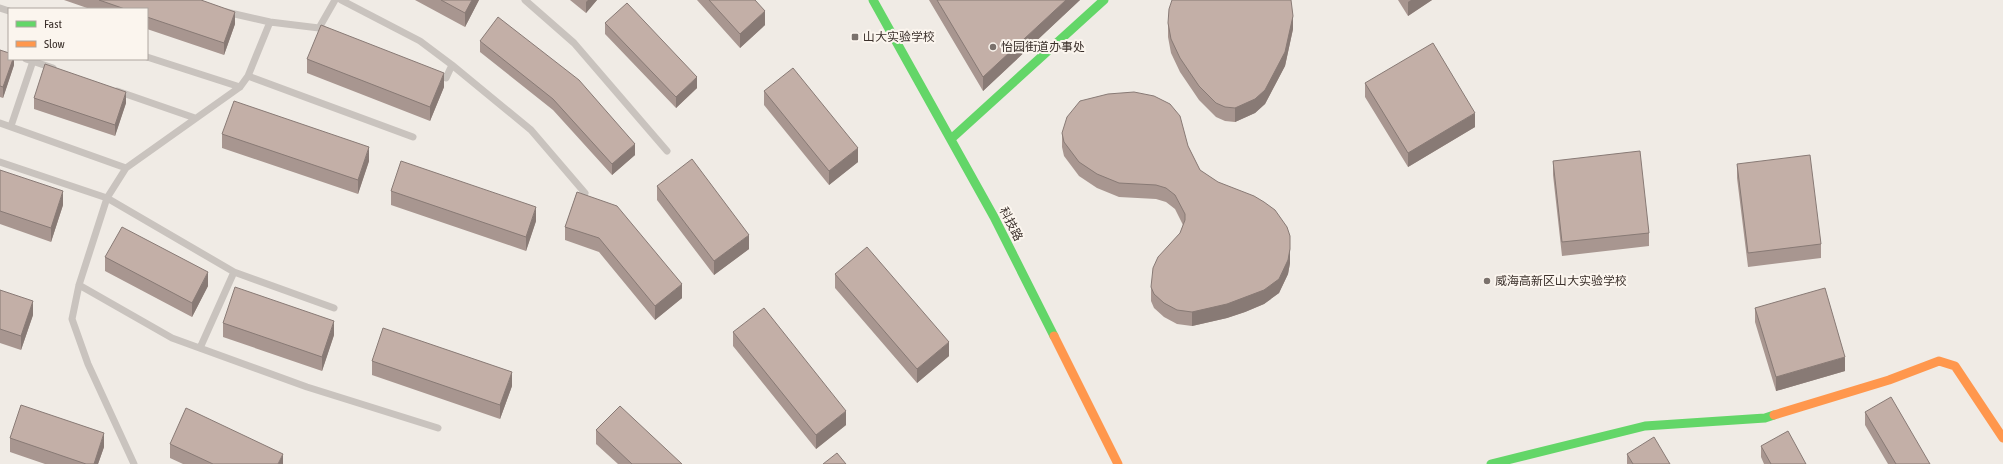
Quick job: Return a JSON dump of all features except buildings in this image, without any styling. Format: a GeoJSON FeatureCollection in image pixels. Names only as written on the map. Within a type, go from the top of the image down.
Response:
{"type":"FeatureCollection","features":[{"type":"Feature","properties":{"kind":"street","name":"科技路"},"geometry":{"type":"LineString","coordinates":[[873,0],[994,217],[1118,464]]}},
{"type":"Feature","properties":{"kind":"street"},"geometry":{"type":"LineString","coordinates":[[951,139],[1104,0]]}},
{"type":"Feature","properties":{"kind":"street"},"geometry":{"type":"LineString","coordinates":[[1491,464],[1646,426],[1765,418],[1889,380],[1939,361],[1955,366],[2003,438]]}},
{"type":"Feature","properties":{"kind":"lane"},"geometry":{"type":"LineString","coordinates":[[319,28],[335,0]]}},
{"type":"Feature","properties":{"kind":"lane"},"geometry":{"type":"LineString","coordinates":[[341,0],[420,41],[452,65],[531,130],[585,193]]}},
{"type":"Feature","properties":{"kind":"lane"},"geometry":{"type":"LineString","coordinates":[[526,0],[574,43],[667,151]]}},
{"type":"Feature","properties":{"kind":"lane"},"geometry":{"type":"LineString","coordinates":[[215,9],[244,18],[319,28],[333,33]]}},
{"type":"Feature","properties":{"kind":"lane"},"geometry":{"type":"LineString","coordinates":[[134,464],[88,364],[72,319],[79,285],[107,198],[126,168],[240,87],[248,76],[270,22]]}},
{"type":"Feature","properties":{"kind":"lane"},"geometry":{"type":"LineString","coordinates":[[148,56],[240,87]]}},
{"type":"Feature","properties":{"kind":"lane"},"geometry":{"type":"LineString","coordinates":[[11,126],[30,60],[63,72]]}},
{"type":"Feature","properties":{"kind":"lane"},"geometry":{"type":"LineString","coordinates":[[424,70],[446,78],[452,65]]}},
{"type":"Feature","properties":{"kind":"lane"},"geometry":{"type":"LineString","coordinates":[[248,76],[413,137]]}},
{"type":"Feature","properties":{"kind":"lane"},"geometry":{"type":"LineString","coordinates":[[107,87],[195,118]]}},
{"type":"Feature","properties":{"kind":"lane"},"geometry":{"type":"LineString","coordinates":[[0,123],[126,168]]}},
{"type":"Feature","properties":{"kind":"lane"},"geometry":{"type":"LineString","coordinates":[[0,162],[107,198],[234,272],[334,308]]}},
{"type":"Feature","properties":{"kind":"lane"},"geometry":{"type":"LineString","coordinates":[[200,348],[234,272]]}},
{"type":"Feature","properties":{"kind":"lane"},"geometry":{"type":"LineString","coordinates":[[79,285],[172,338],[307,387],[438,428]]}},
{"type":"Feature","properties":{"kind":"traffic: fast"},"geometry":{"type":"LineString","coordinates":[[873,0],[994,217],[1054,336]]}},
{"type":"Feature","properties":{"kind":"traffic: fast"},"geometry":{"type":"LineString","coordinates":[[951,139],[1104,0]]}},
{"type":"Feature","properties":{"kind":"traffic: fast"},"geometry":{"type":"LineString","coordinates":[[1491,464],[1645,426],[1765,418],[1774,415]]}},
{"type":"Feature","properties":{"kind":"traffic: slow"},"geometry":{"type":"LineString","coordinates":[[1054,336],[1118,464]]}},
{"type":"Feature","properties":{"kind":"traffic: slow"},"geometry":{"type":"LineString","coordinates":[[1774,415],[1889,380],[1939,361],[1955,366],[2003,438]]}},
{"type":"Feature","properties":{"kind":"place","name":"山大实验学校"},"geometry":{"type":"Point","coordinates":[855,37]}},
{"type":"Feature","properties":{"kind":"place","name":"怡园街道办事处"},"geometry":{"type":"Point","coordinates":[993,47]}},
{"type":"Feature","properties":{"kind":"place","name":"威海高新区山大实验学校"},"geometry":{"type":"Point","coordinates":[1487,281]}}]}
